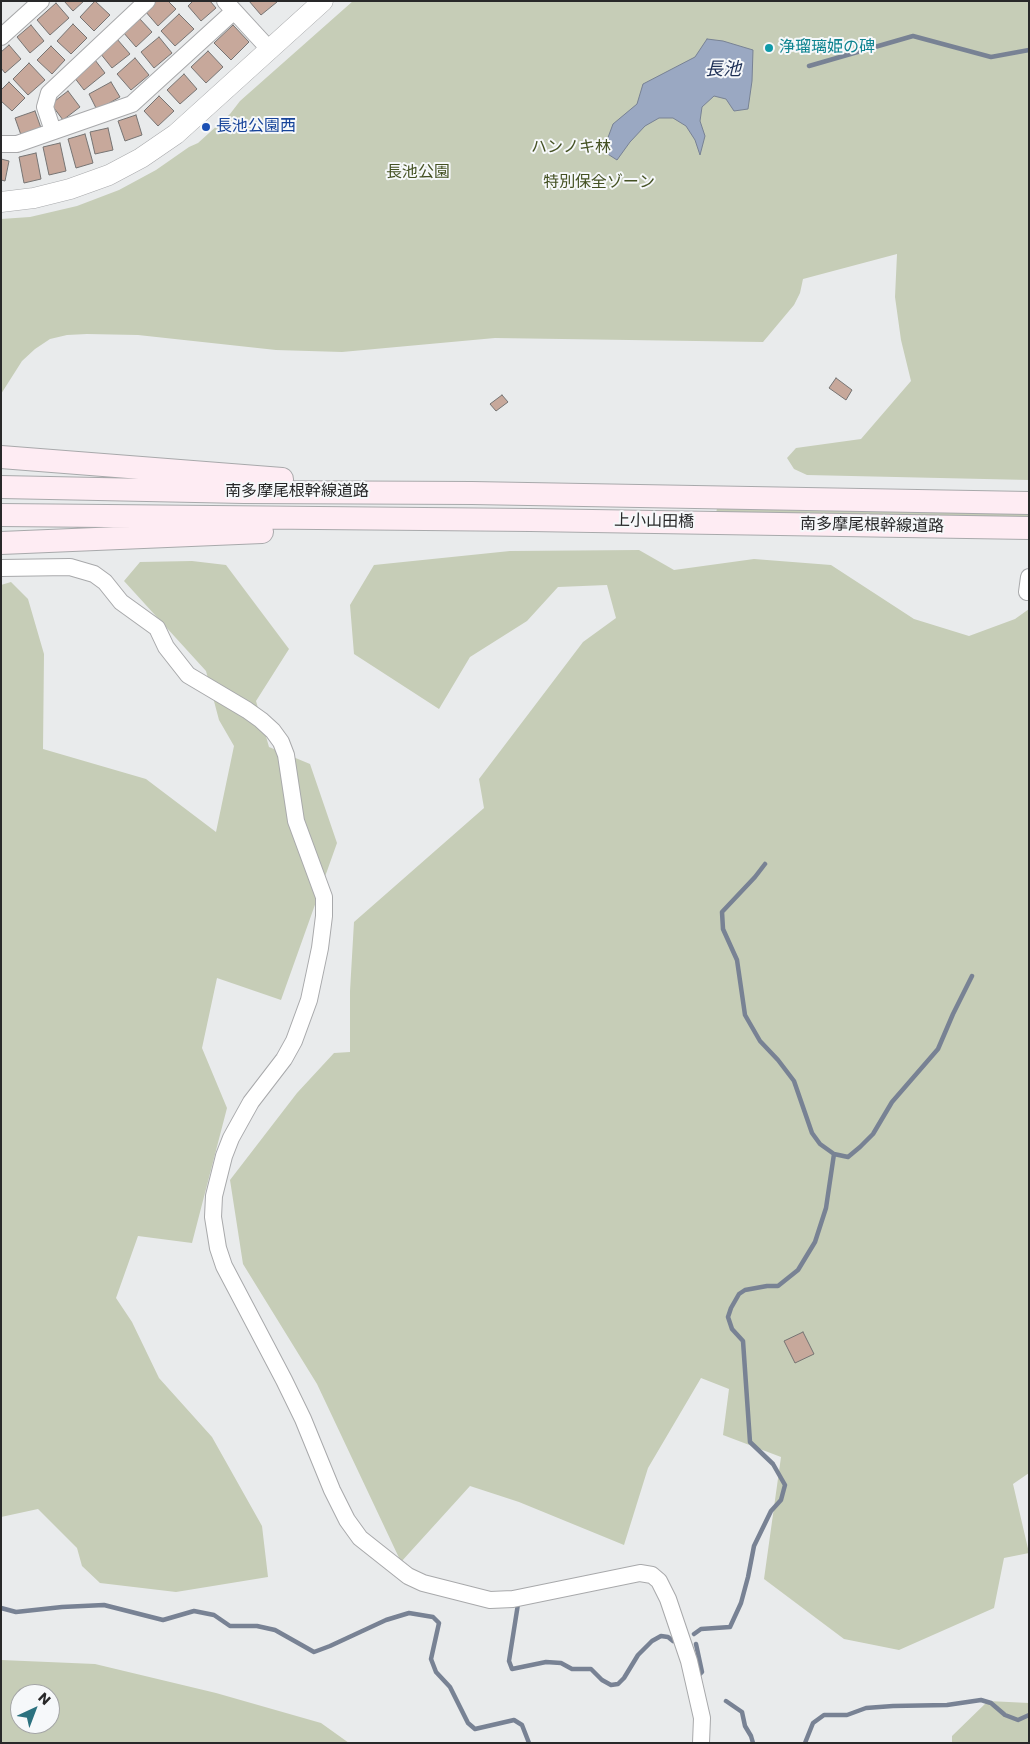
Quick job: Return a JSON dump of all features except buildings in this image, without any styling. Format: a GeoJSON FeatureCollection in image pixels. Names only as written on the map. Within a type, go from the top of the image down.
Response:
{"type":"FeatureCollection","features":[{"type":"Feature","properties":{"kind":"main road"},"geometry":{"type":"LineString","coordinates":[[1,457],[472,493]]}},
{"type":"Feature","properties":{"kind":"main road","name":"南多摩尾根幹線道路"},"geometry":{"type":"LineString","coordinates":[[1,487],[594,496]]}},
{"type":"Feature","properties":{"kind":"main road","name":"上小山田橋"},"geometry":{"type":"LineString","coordinates":[[594,496],[716,498]]}},
{"type":"Feature","properties":{"kind":"main road","name":"南多摩尾根幹線道路"},"geometry":{"type":"LineString","coordinates":[[716,498],[1029,503]]}},
{"type":"Feature","properties":{"kind":"main road","name":"南多摩尾根幹線道路"},"geometry":{"type":"LineString","coordinates":[[1,515],[592,522]]}},
{"type":"Feature","properties":{"kind":"main road"},"geometry":{"type":"LineString","coordinates":[[1,543],[530,520]]}},
{"type":"Feature","properties":{"kind":"main road","name":"上小山田橋"},"geometry":{"type":"LineString","coordinates":[[592,522],[716,524]]}},
{"type":"Feature","properties":{"kind":"main road","name":"南多摩尾根幹線道路"},"geometry":{"type":"LineString","coordinates":[[716,524],[1029,528]]}},
{"type":"Feature","properties":{"kind":"street"},"geometry":{"type":"LineString","coordinates":[[1,37],[41,1]]}},
{"type":"Feature","properties":{"kind":"street"},"geometry":{"type":"LineString","coordinates":[[52,132],[45,108],[49,93],[147,1]]}},
{"type":"Feature","properties":{"kind":"street"},"geometry":{"type":"LineString","coordinates":[[1,202],[34,198],[70,189],[109,175],[141,158],[176,134],[323,1]]}},
{"type":"Feature","properties":{"kind":"street"},"geometry":{"type":"LineString","coordinates":[[1,144],[17,144],[132,104],[229,6],[270,50]]}},
{"type":"Feature","properties":{"kind":"street"},"geometry":{"type":"LineString","coordinates":[[1,568],[70,567],[94,574],[105,582],[121,602],[157,628],[166,647],[188,675],[261,720],[273,731],[286,755],[296,821],[324,897],[320,948],[309,1000],[294,1041],[284,1059],[251,1102],[227,1147],[218,1174],[213,1217],[218,1248],[224,1266],[292,1396],[332,1490],[347,1520],[360,1538],[408,1576],[423,1583],[490,1600],[513,1599],[640,1573],[652,1575],[660,1581],[668,1599],[689,1661],[702,1718],[701,1743]]}},
{"type":"Feature","properties":{"kind":"green space","name":"長池公園"},"geometry":{"type":"Polygon","coordinates":[[[353,1],[1029,1],[1029,480],[807,475],[794,469],[787,458],[796,448],[861,439],[911,381],[901,340],[895,297],[897,254],[803,279],[800,293],[794,305],[763,342],[495,338],[342,352],[276,350],[138,335],[67,335],[50,339],[35,349],[22,361],[1,394],[1,219],[30,217],[77,206],[119,190],[156,170],[189,147],[198,143],[230,114],[240,101],[353,1]]]}},
{"type":"Feature","properties":{"kind":"green space"},"geometry":{"type":"Polygon","coordinates":[[[717,508],[1029,513],[1029,520],[716,514],[717,508]]]}},
{"type":"Feature","properties":{"kind":"green space"},"geometry":{"type":"Polygon","coordinates":[[[639,550],[674,570],[754,559],[831,565],[914,619],[969,636],[1015,619],[1029,609],[1029,1473],[1013,1484],[1029,1553],[1004,1558],[994,1608],[899,1650],[844,1639],[764,1579],[781,1457],[723,1435],[729,1389],[701,1378],[648,1468],[624,1545],[519,1502],[470,1486],[401,1562],[317,1384],[243,1264],[230,1180],[297,1093],[334,1053],[350,1052],[350,991],[354,922],[484,808],[479,779],[583,642],[616,618],[607,585],[558,587],[527,621],[470,657],[439,709],[354,654],[350,605],[374,565],[510,551],[639,550]]]}},
{"type":"Feature","properties":{"kind":"green space"},"geometry":{"type":"Polygon","coordinates":[[[192,561],[226,565],[289,649],[256,701],[269,747],[310,764],[337,843],[281,1000],[217,978],[202,1048],[227,1108],[192,1243],[138,1236],[116,1298],[132,1322],[159,1378],[212,1437],[262,1526],[268,1577],[176,1592],[100,1583],[82,1566],[77,1548],[38,1509],[1,1517],[1,585],[11,582],[28,599],[44,654],[43,749],[146,779],[216,832],[234,746],[219,720],[206,671],[124,581],[140,562],[192,561]]]}},
{"type":"Feature","properties":{"kind":"green space"},"geometry":{"type":"Polygon","coordinates":[[[1,1660],[95,1664],[216,1693],[321,1723],[349,1743],[1,1743],[1,1660]]]}},
{"type":"Feature","properties":{"kind":"green space"},"geometry":{"type":"Polygon","coordinates":[[[988,1701],[1029,1703],[1029,1743],[952,1743],[952,1736],[988,1701]]]}},
{"type":"Feature","properties":{"kind":"water","name":"長池"},"geometry":{"type":"Polygon","coordinates":[[[707,39],[723,41],[753,50],[752,81],[748,109],[734,111],[726,99],[714,96],[702,107],[700,121],[705,136],[700,155],[695,140],[686,126],[673,118],[659,118],[645,126],[617,160],[603,151],[613,124],[637,104],[643,84],[695,57],[707,39]]]}},
{"type":"Feature","properties":{"kind":"waterway"},"geometry":{"type":"LineString","coordinates":[[809,66],[913,36],[991,57],[1029,50]]}},
{"type":"Feature","properties":{"kind":"waterway"},"geometry":{"type":"LineString","coordinates":[[765,864],[722,912],[723,929],[737,960],[745,1015],[760,1041],[794,1081],[812,1133],[820,1144],[834,1154],[848,1157],[873,1134],[892,1102],[938,1049],[972,976]]}},
{"type":"Feature","properties":{"kind":"waterway"},"geometry":{"type":"LineString","coordinates":[[694,1634],[701,1629],[730,1627],[741,1603],[754,1546],[771,1511],[781,1500],[785,1485],[773,1464],[750,1442],[743,1341],[732,1329],[728,1317],[739,1294],[745,1290],[778,1286],[798,1270],[815,1242],[826,1208],[834,1154]]}},
{"type":"Feature","properties":{"kind":"waterway"},"geometry":{"type":"LineString","coordinates":[[518,1604],[509,1661],[512,1669],[546,1662],[561,1663],[572,1669],[591,1669],[602,1680],[611,1685],[618,1684],[624,1678],[638,1655],[652,1641],[661,1636],[668,1637],[673,1641]]}},
{"type":"Feature","properties":{"kind":"waterway"},"geometry":{"type":"LineString","coordinates":[[1,1608],[16,1612],[104,1605],[163,1620],[194,1611],[214,1615],[230,1626],[257,1626],[275,1630],[314,1652],[386,1620],[409,1613],[433,1617],[439,1623],[431,1659],[436,1672],[450,1687],[468,1723],[475,1729],[514,1720],[522,1725],[529,1743]]}},
{"type":"Feature","properties":{"kind":"waterway"},"geometry":{"type":"LineString","coordinates":[[696,1644],[702,1672],[697,1677]]}},
{"type":"Feature","properties":{"kind":"waterway"},"geometry":{"type":"LineString","coordinates":[[805,1743],[813,1723],[824,1715],[847,1715],[866,1708],[947,1705],[981,1700],[991,1703],[1005,1715],[1018,1720],[1029,1715]]}},
{"type":"Feature","properties":{"kind":"waterway"},"geometry":{"type":"LineString","coordinates":[[726,1701],[742,1712],[745,1726],[753,1743]]}},
{"type":"Feature","properties":{"kind":"place","name":"浄瑠璃姫の碑"},"geometry":{"type":"Point","coordinates":[769,48]}},
{"type":"Feature","properties":{"kind":"place","name":"長池公園西"},"geometry":{"type":"Point","coordinates":[206,127]}},
{"type":"Feature","properties":{"kind":"park label","name":"ハンノキ林"},"geometry":{"type":"Point","coordinates":[571,148]}},
{"type":"Feature","properties":{"kind":"park label","name":"特別保全ゾーン"},"geometry":{"type":"Point","coordinates":[599,183]}}]}
